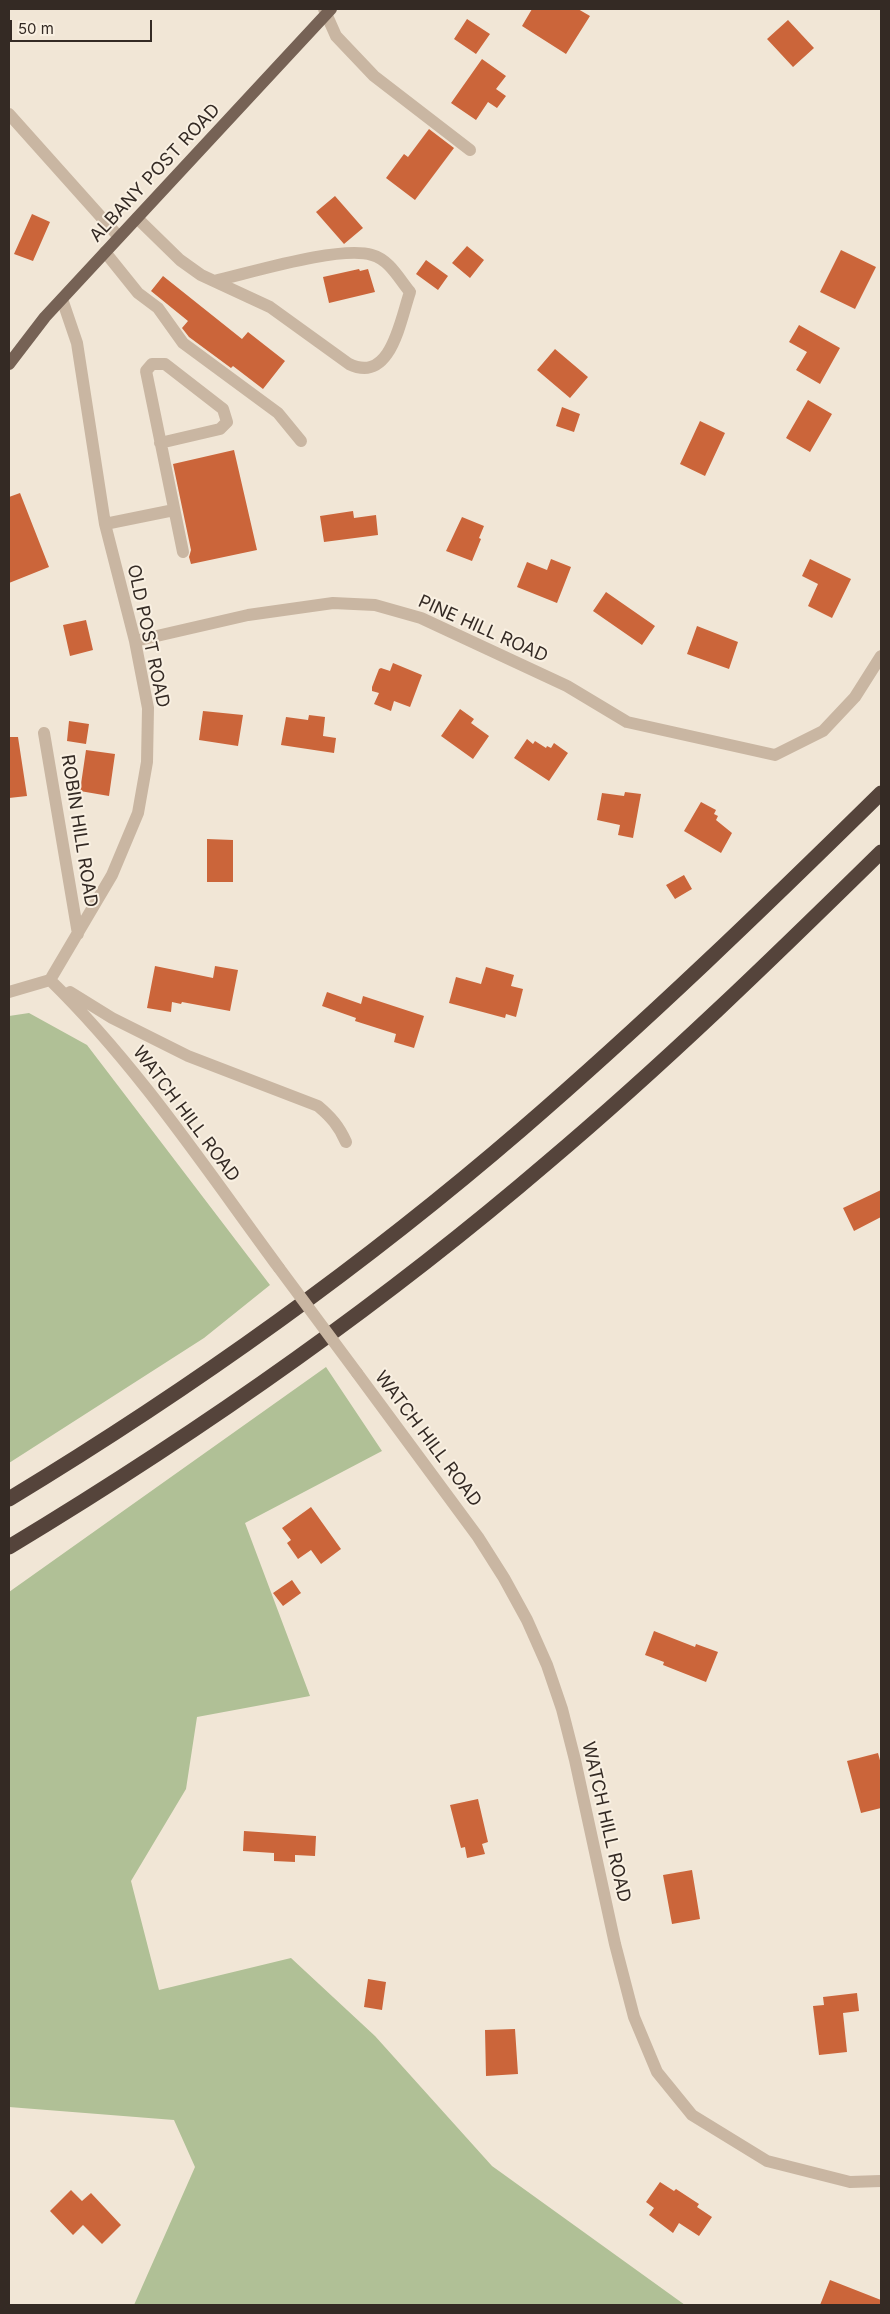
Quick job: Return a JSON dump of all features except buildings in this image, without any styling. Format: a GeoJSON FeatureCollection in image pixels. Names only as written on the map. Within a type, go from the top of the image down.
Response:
{"type":"FeatureCollection","features":[{"type":"Feature","properties":{"kind":"highway"},"geometry":{"type":"LineString","coordinates":[[9,1499],[126,1424],[293,1309],[466,1176],[636,1029],[762,910],[881,793]]}},
{"type":"Feature","properties":{"kind":"highway"},"geometry":{"type":"LineString","coordinates":[[9,1548],[140,1466],[227,1407],[318,1344],[434,1256],[547,1163],[658,1066],[881,852]]}},
{"type":"Feature","properties":{"kind":"main road","name":"ALBANY POST ROAD"},"geometry":{"type":"LineString","coordinates":[[9,364],[45,317],[327,10]]}},
{"type":"Feature","properties":{"kind":"street"},"geometry":{"type":"LineString","coordinates":[[327,10],[336,36],[374,76],[470,150]]}},
{"type":"Feature","properties":{"kind":"street"},"geometry":{"type":"LineString","coordinates":[[9,114],[119,237]]}},
{"type":"Feature","properties":{"kind":"street"},"geometry":{"type":"LineString","coordinates":[[137,218],[180,260],[201,275],[270,307],[349,364],[361,370],[373,367],[389,354],[410,292],[388,263],[372,255],[337,253],[214,281]]}},
{"type":"Feature","properties":{"kind":"street"},"geometry":{"type":"LineString","coordinates":[[105,252],[138,293],[166,319],[183,343],[278,413],[301,441]]}},
{"type":"Feature","properties":{"kind":"street","name":"OLD POST ROAD"},"geometry":{"type":"LineString","coordinates":[[50,980],[112,875],[138,814],[147,762],[148,708],[135,640],[105,524],[77,343],[62,299]]}},
{"type":"Feature","properties":{"kind":"street"},"geometry":{"type":"LineString","coordinates":[[160,443],[220,429],[227,422],[223,409],[165,364],[152,364],[146,371],[160,443],[174,510],[182,552]]}},
{"type":"Feature","properties":{"kind":"street"},"geometry":{"type":"LineString","coordinates":[[105,524],[174,510]]}},
{"type":"Feature","properties":{"kind":"street","name":"PINE HILL ROAD"},"geometry":{"type":"LineString","coordinates":[[135,640],[248,615],[333,603],[375,605],[420,618],[567,686],[626,722],[776,755],[823,731],[856,697],[881,656]]}},
{"type":"Feature","properties":{"kind":"street","name":"ROBIN HILL ROAD"},"geometry":{"type":"LineString","coordinates":[[44,733],[78,934]]}},
{"type":"Feature","properties":{"kind":"street"},"geometry":{"type":"LineString","coordinates":[[9,992],[50,980]]}},
{"type":"Feature","properties":{"kind":"street","name":"WATCH HILL ROAD"},"geometry":{"type":"LineString","coordinates":[[50,980],[112,1018],[172,1048],[318,1106],[340,1128],[346,1142]]}},
{"type":"Feature","properties":{"kind":"street","name":"WATCH HILL ROAD"},"geometry":{"type":"LineString","coordinates":[[50,980],[111,1043],[143,1084],[478,1537],[523,1612],[547,1665],[562,1709],[615,1944],[634,2017],[657,2072],[692,2115],[767,2161],[850,2182],[881,2181]]}},
{"type":"Feature","properties":{"kind":"green space"},"geometry":{"type":"Polygon","coordinates":[[[29,1013],[87,1045],[270,1285],[204,1338],[9,1463],[9,1016],[29,1013]]]}},
{"type":"Feature","properties":{"kind":"green space"},"geometry":{"type":"Polygon","coordinates":[[[326,1367],[382,1451],[245,1523],[310,1696],[197,1717],[186,1789],[131,1881],[159,1990],[291,1958],[375,2036],[492,2166],[685,2305],[134,2305],[195,2167],[174,2120],[9,2107],[9,1592],[326,1367]]]}}]}
